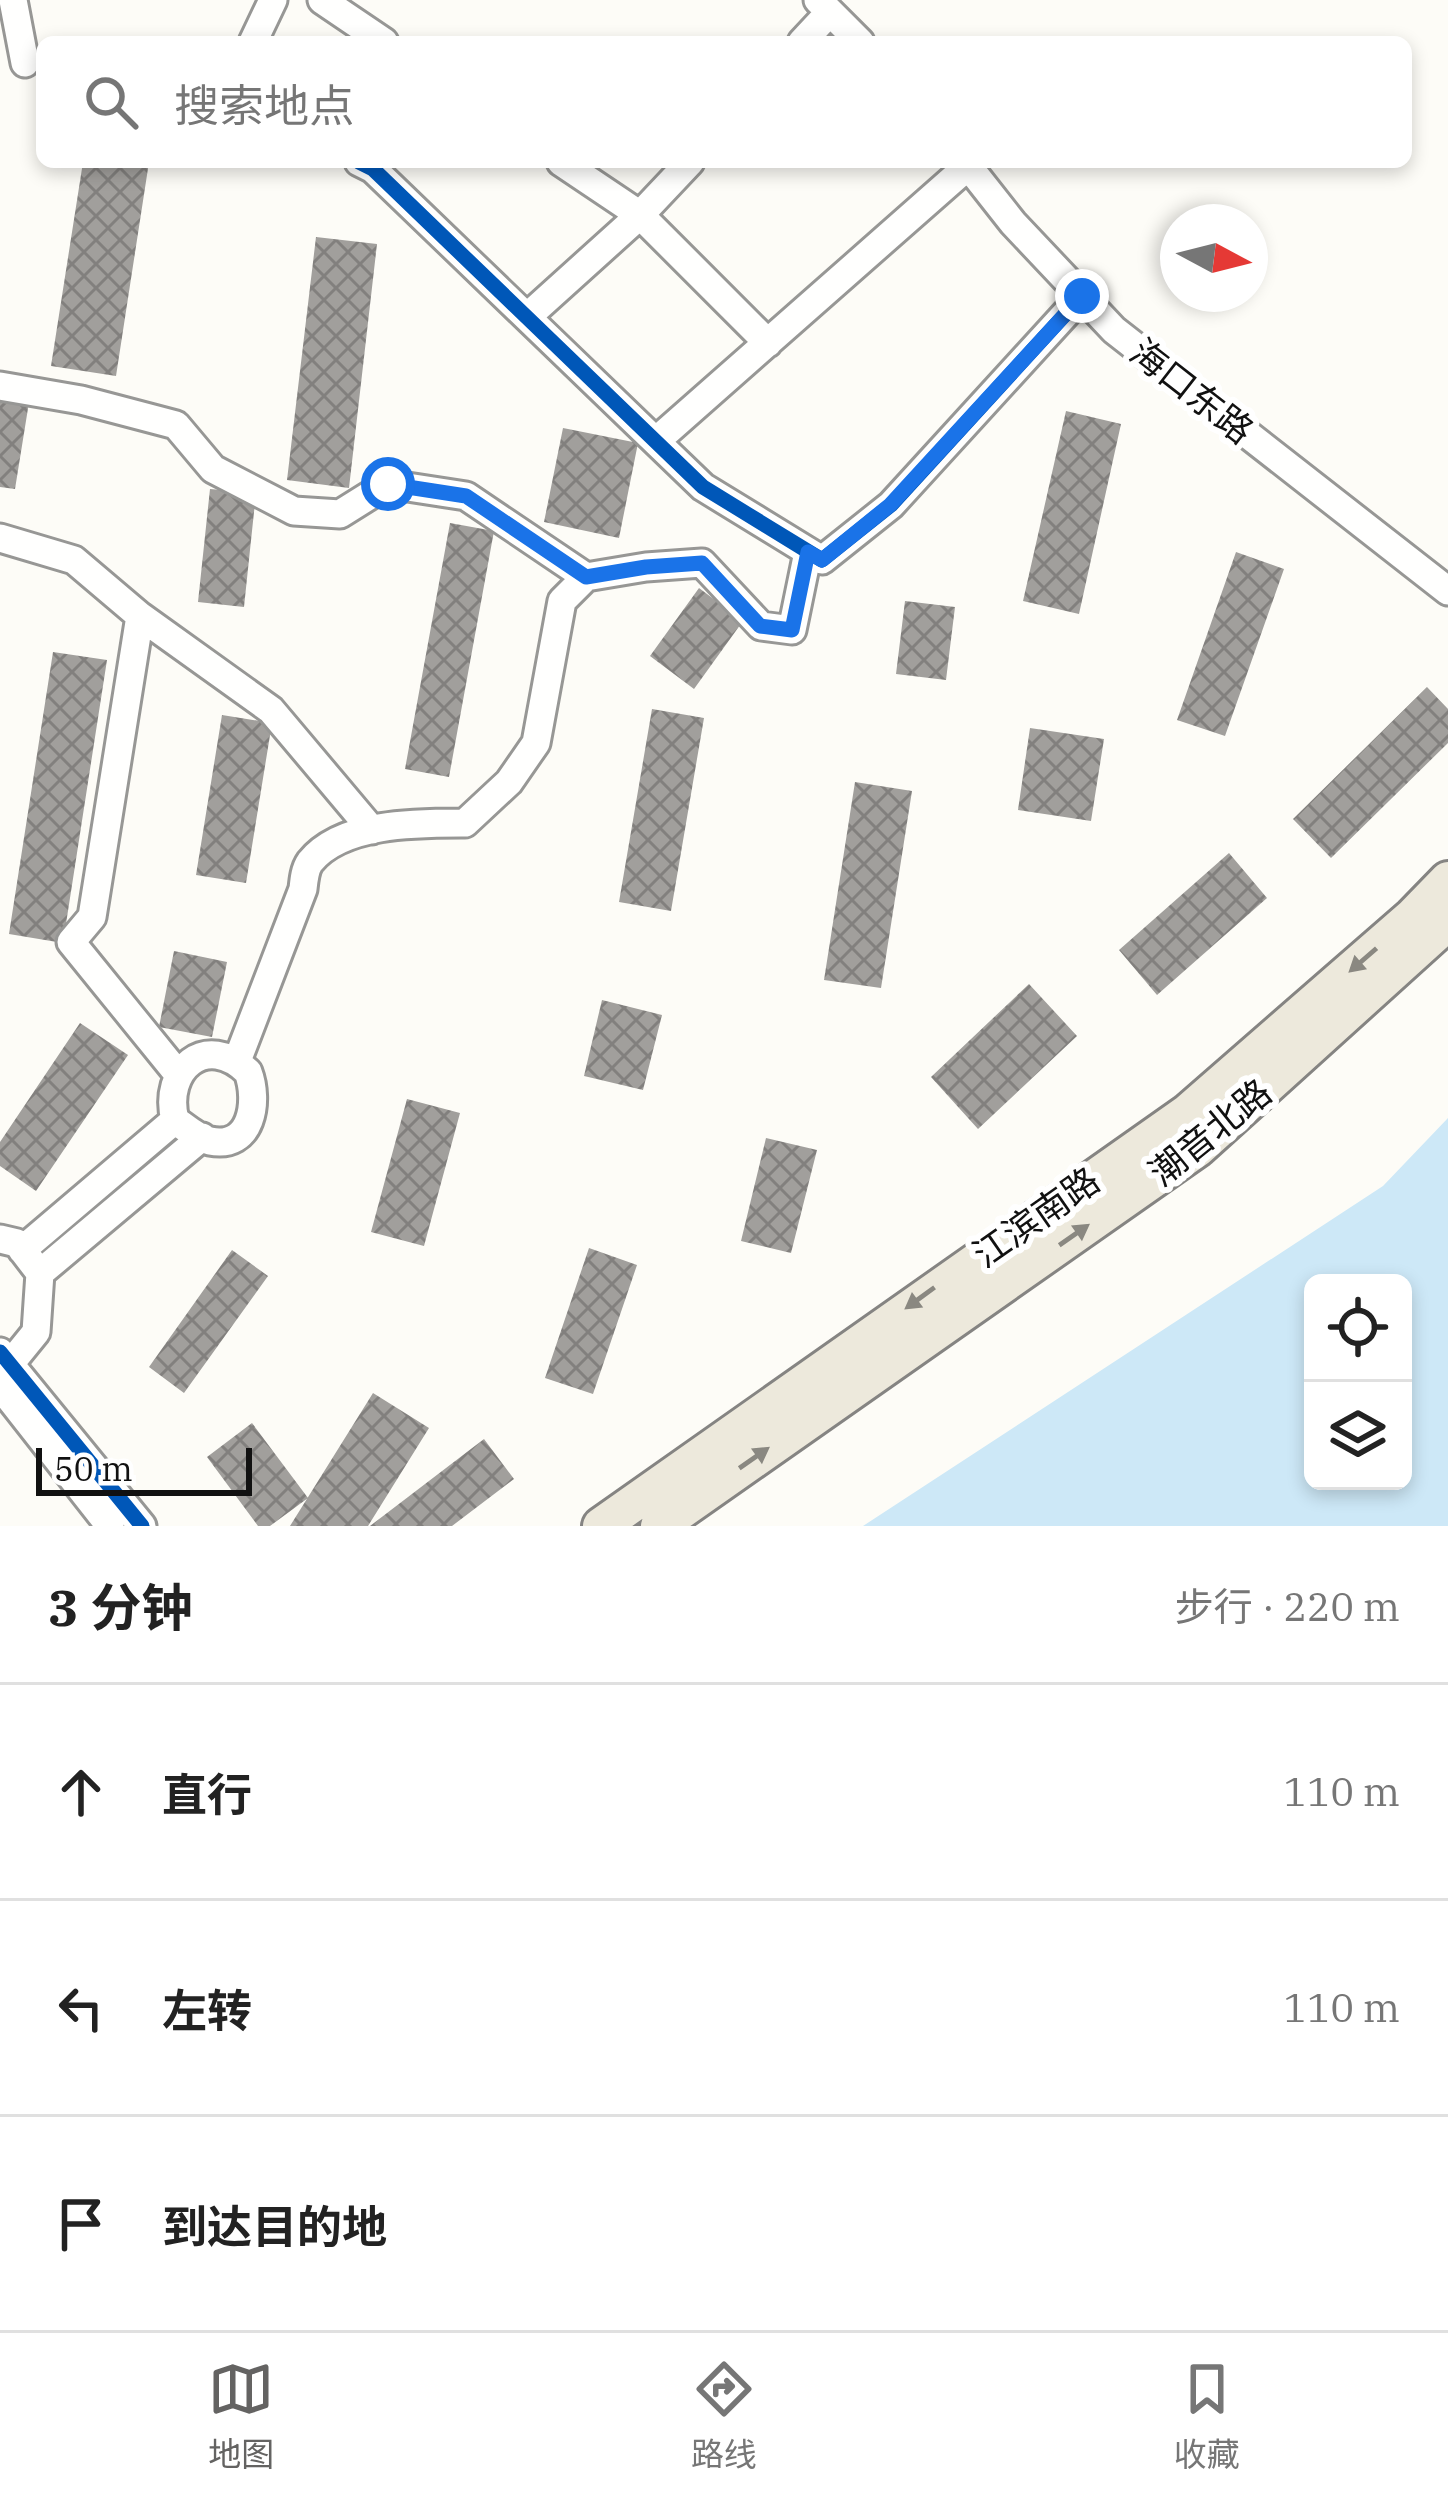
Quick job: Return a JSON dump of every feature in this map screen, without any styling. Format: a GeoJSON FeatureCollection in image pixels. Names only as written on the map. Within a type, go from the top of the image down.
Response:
{"type":"FeatureCollection","features":[{"type":"Feature","properties":{"kind":"main road","name":"江滨南路"},"geometry":{"type":"LineString","coordinates":[[601,1526],[1187,1113],[1448,880]]}},
{"type":"Feature","properties":{"kind":"main road","name":"潮音北路"},"geometry":{"type":"LineString","coordinates":[[658,1526],[1198,1148],[1448,922]]}},
{"type":"Feature","properties":{"kind":"street"},"geometry":{"type":"LineString","coordinates":[[13,0],[22,68]]}},
{"type":"Feature","properties":{"kind":"street"},"geometry":{"type":"LineString","coordinates":[[257,36],[273,0]]}},
{"type":"Feature","properties":{"kind":"street"},"geometry":{"type":"LineString","coordinates":[[322,0],[375,36]]}},
{"type":"Feature","properties":{"kind":"street"},"geometry":{"type":"LineString","coordinates":[[806,36],[824,6],[854,36]]}},
{"type":"Feature","properties":{"kind":"street"},"geometry":{"type":"LineString","coordinates":[[371,168],[703,488],[822,560],[890,505],[1082,296]]}},
{"type":"Feature","properties":{"kind":"street"},"geometry":{"type":"LineString","coordinates":[[571,168],[640,215],[768,343]]}},
{"type":"Feature","properties":{"kind":"street"},"geometry":{"type":"LineString","coordinates":[[527,317],[640,215],[684,168]]}},
{"type":"Feature","properties":{"kind":"street"},"geometry":{"type":"LineString","coordinates":[[656,441],[963,168]]}},
{"type":"Feature","properties":{"kind":"street","name":"海口东路"},"geometry":{"type":"LineString","coordinates":[[970,168],[1013,223],[1114,330],[1448,591]]}},
{"type":"Feature","properties":{"kind":"street"},"geometry":{"type":"LineString","coordinates":[[0,386],[81,400],[176,425],[213,469],[294,512],[340,514],[388,484],[466,496],[586,577]]}},
{"type":"Feature","properties":{"kind":"street"},"geometry":{"type":"LineString","coordinates":[[0,538],[74,560],[140,616],[271,710],[373,830]]}},
{"type":"Feature","properties":{"kind":"street"},"geometry":{"type":"LineString","coordinates":[[237,1061],[303,889],[307,865],[329,845],[373,830],[403,824],[465,823],[509,782],[536,743],[562,601],[586,577],[702,563],[760,626],[792,630],[808,552]]}},
{"type":"Feature","properties":{"kind":"street"},"geometry":{"type":"LineString","coordinates":[[140,616],[92,917],[71,943],[178,1074]]}},
{"type":"Feature","properties":{"kind":"street"},"geometry":{"type":"LineString","coordinates":[[222,1053],[237,1061],[253,1084],[255,1106],[248,1128],[230,1139],[212,1142],[175,1120],[170,1100],[178,1074],[202,1054],[222,1053]]}},
{"type":"Feature","properties":{"kind":"street"},"geometry":{"type":"LineString","coordinates":[[40,1273],[11,1244],[175,1120]]}},
{"type":"Feature","properties":{"kind":"street"},"geometry":{"type":"LineString","coordinates":[[4,1367],[36,1332],[40,1273],[202,1137]]}},
{"type":"Feature","properties":{"kind":"street"},"geometry":{"type":"LineString","coordinates":[[4,1367],[110,1526]]}},
{"type":"Feature","properties":{"kind":"street"},"geometry":{"type":"LineString","coordinates":[[4,1367],[142,1526]]}},
{"type":"Feature","properties":{"kind":"water"},"geometry":{"type":"Polygon","coordinates":[[[1448,1118],[1448,1526],[863,1526],[1383,1186],[1448,1118]]]}},
{"type":"Feature","properties":{"kind":"building"},"geometry":{"type":"Polygon","coordinates":[[[82,168],[148,168],[116,376],[51,366],[82,168]]]}},
{"type":"Feature","properties":{"kind":"building"},"geometry":{"type":"Polygon","coordinates":[[[316,237],[377,244],[349,488],[287,480],[316,237]]]}},
{"type":"Feature","properties":{"kind":"building"},"geometry":{"type":"Polygon","coordinates":[[[0,391],[30,396],[15,489],[0,487],[0,391]]]}},
{"type":"Feature","properties":{"kind":"building"},"geometry":{"type":"Polygon","coordinates":[[[1066,411],[1121,424],[1079,614],[1023,601],[1066,411]]]}},
{"type":"Feature","properties":{"kind":"building"},"geometry":{"type":"Polygon","coordinates":[[[563,428],[638,443],[619,538],[544,522],[563,428]]]}},
{"type":"Feature","properties":{"kind":"building"},"geometry":{"type":"Polygon","coordinates":[[[210,489],[256,493],[244,607],[198,602],[210,489]]]}},
{"type":"Feature","properties":{"kind":"building"},"geometry":{"type":"Polygon","coordinates":[[[450,523],[494,531],[449,777],[405,769],[450,523]]]}},
{"type":"Feature","properties":{"kind":"building"},"geometry":{"type":"Polygon","coordinates":[[[1236,552],[1284,569],[1225,736],[1177,720],[1236,552]]]}},
{"type":"Feature","properties":{"kind":"building"},"geometry":{"type":"Polygon","coordinates":[[[699,588],[743,621],[694,689],[650,656],[699,588]]]}},
{"type":"Feature","properties":{"kind":"building"},"geometry":{"type":"Polygon","coordinates":[[[905,601],[955,607],[946,680],[896,674],[905,601]]]}},
{"type":"Feature","properties":{"kind":"building"},"geometry":{"type":"Polygon","coordinates":[[[53,652],[107,660],[63,943],[9,934],[53,652]]]}},
{"type":"Feature","properties":{"kind":"building"},"geometry":{"type":"Polygon","coordinates":[[[1427,687],[1448,709],[1448,743],[1331,858],[1293,819],[1427,687]]]}},
{"type":"Feature","properties":{"kind":"building"},"geometry":{"type":"Polygon","coordinates":[[[652,709],[704,718],[671,911],[619,902],[652,709]]]}},
{"type":"Feature","properties":{"kind":"building"},"geometry":{"type":"Polygon","coordinates":[[[222,715],[272,723],[246,883],[196,875],[222,715]]]}},
{"type":"Feature","properties":{"kind":"building"},"geometry":{"type":"Polygon","coordinates":[[[1030,728],[1104,739],[1091,821],[1018,810],[1030,728]]]}},
{"type":"Feature","properties":{"kind":"building"},"geometry":{"type":"Polygon","coordinates":[[[855,782],[912,791],[881,988],[824,980],[855,782]]]}},
{"type":"Feature","properties":{"kind":"building"},"geometry":{"type":"Polygon","coordinates":[[[1229,853],[1267,898],[1157,995],[1119,950],[1229,853]]]}},
{"type":"Feature","properties":{"kind":"building"},"geometry":{"type":"Polygon","coordinates":[[[174,951],[227,962],[212,1037],[159,1027],[174,951]]]}},
{"type":"Feature","properties":{"kind":"building"},"geometry":{"type":"Polygon","coordinates":[[[1029,984],[1077,1036],[978,1129],[931,1077],[1029,984]]]}},
{"type":"Feature","properties":{"kind":"building"},"geometry":{"type":"Polygon","coordinates":[[[602,1000],[662,1015],[643,1090],[584,1076],[602,1000]]]}},
{"type":"Feature","properties":{"kind":"building"},"geometry":{"type":"Polygon","coordinates":[[[80,1023],[128,1055],[36,1191],[0,1166],[0,1142],[80,1023]]]}},
{"type":"Feature","properties":{"kind":"building"},"geometry":{"type":"Polygon","coordinates":[[[407,1099],[460,1113],[424,1246],[371,1232],[407,1099]]]}},
{"type":"Feature","properties":{"kind":"building"},"geometry":{"type":"Polygon","coordinates":[[[766,1138],[817,1150],[791,1253],[741,1241],[766,1138]]]}},
{"type":"Feature","properties":{"kind":"building"},"geometry":{"type":"Polygon","coordinates":[[[589,1248],[637,1265],[593,1394],[545,1378],[589,1248]]]}},
{"type":"Feature","properties":{"kind":"building"},"geometry":{"type":"Polygon","coordinates":[[[232,1250],[268,1276],[184,1393],[149,1367],[232,1250]]]}},
{"type":"Feature","properties":{"kind":"building"},"geometry":{"type":"Polygon","coordinates":[[[373,1393],[429,1428],[368,1526],[290,1526],[373,1393]]]}},
{"type":"Feature","properties":{"kind":"building"},"geometry":{"type":"Polygon","coordinates":[[[252,1423],[308,1498],[270,1526],[258,1526],[207,1457],[252,1423]]]}},
{"type":"Feature","properties":{"kind":"building"},"geometry":{"type":"Polygon","coordinates":[[[484,1439],[514,1479],[452,1526],[370,1526],[484,1439]]]}},
{"type":"Feature","properties":{"kind":"cycle path"},"geometry":{"type":"LineString","coordinates":[[371,168],[703,487],[822,560],[891,505],[1082,296]]}},
{"type":"Feature","properties":{"kind":"cycle path"},"geometry":{"type":"LineString","coordinates":[[0,1352],[142,1526]]}},
{"type":"Feature","properties":{"kind":"route"},"geometry":{"type":"LineString","coordinates":[[388,484],[466,496],[586,577],[702,563],[760,626],[792,630],[808,552],[822,560],[890,505],[1082,296]]}}]}
